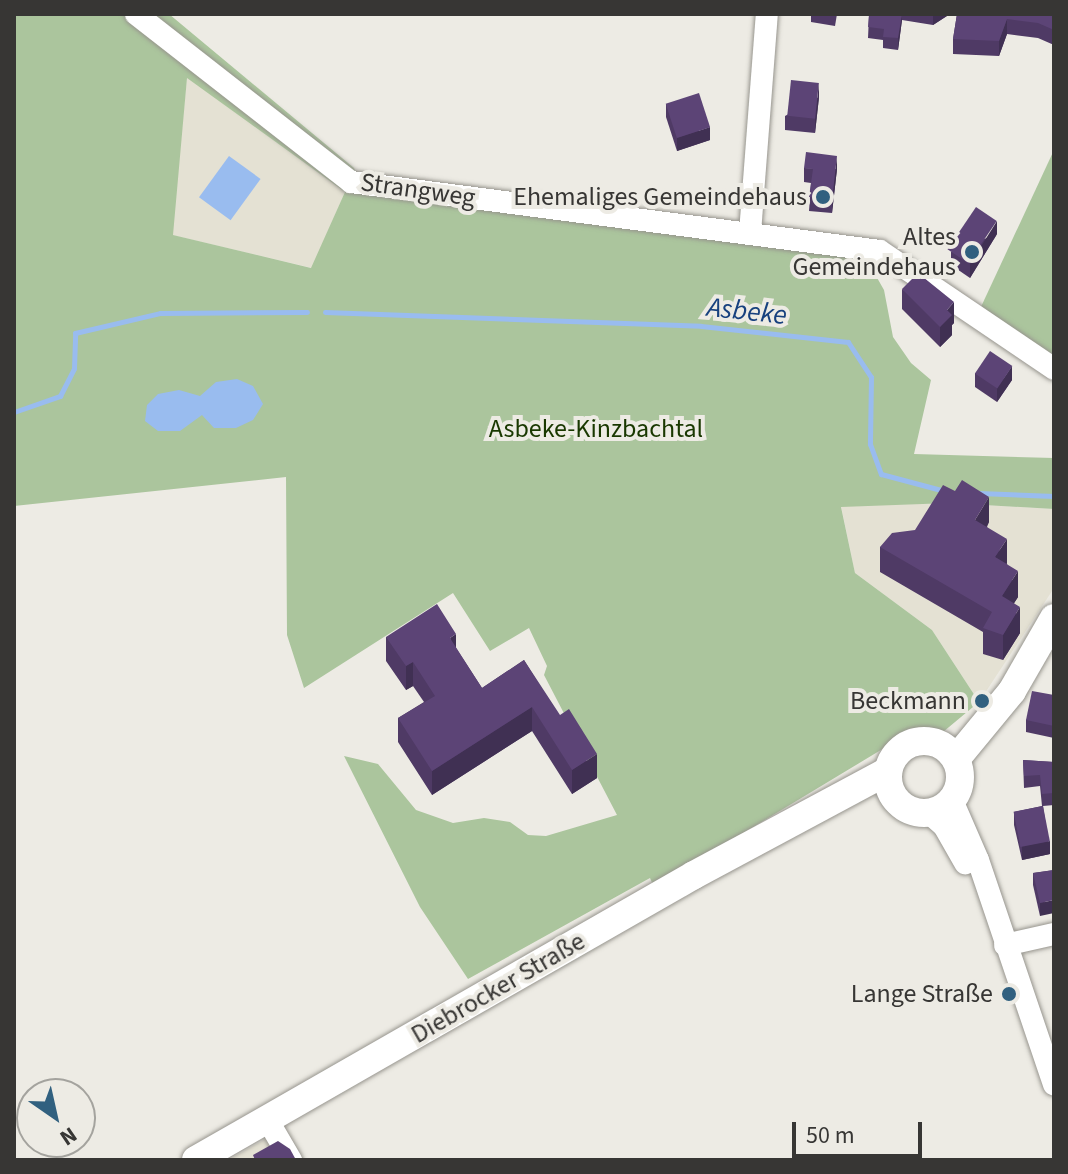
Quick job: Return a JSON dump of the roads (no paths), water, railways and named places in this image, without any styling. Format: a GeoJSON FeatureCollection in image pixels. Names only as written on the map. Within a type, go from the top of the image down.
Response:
{"type":"FeatureCollection","features":[{"type":"Feature","properties":{"kind":"main road"},"geometry":{"type":"LineString","coordinates":[[948,752],[1012,691],[1054,618]]}},
{"type":"Feature","properties":{"kind":"main road"},"geometry":{"type":"LineString","coordinates":[[914,742],[948,752],[960,773],[940,806],[903,807],[891,784],[902,748],[914,742]]}},
{"type":"Feature","properties":{"kind":"main road","name":"Diebrocker Straße"},"geometry":{"type":"LineString","coordinates":[[196,1160],[801,818],[891,784]]}},
{"type":"Feature","properties":{"kind":"street","name":"Strangweg"},"geometry":{"type":"LineString","coordinates":[[136,14],[351,182],[880,251],[1054,369]]}},
{"type":"Feature","properties":{"kind":"street"},"geometry":{"type":"LineString","coordinates":[[750,233],[767,14]]}},
{"type":"Feature","properties":{"kind":"street"},"geometry":{"type":"LineString","coordinates":[[940,806],[944,826],[986,893],[1054,1084]]}},
{"type":"Feature","properties":{"kind":"street"},"geometry":{"type":"LineString","coordinates":[[1005,945],[1054,934]]}},
{"type":"Feature","properties":{"kind":"street"},"geometry":{"type":"LineString","coordinates":[[267,1119],[283,1157]]}},
{"type":"Feature","properties":{"kind":"water"},"geometry":{"type":"Polygon","coordinates":[[[229,156],[261,179],[231,220],[199,197],[229,156]]]}},
{"type":"Feature","properties":{"kind":"water"},"geometry":{"type":"Polygon","coordinates":[[[237,379],[253,386],[263,404],[253,420],[236,428],[214,428],[202,415],[180,431],[158,431],[145,421],[147,405],[158,394],[179,390],[200,396],[216,382],[237,379]]]}},
{"type":"Feature","properties":{"kind":"waterway","name":"Asbeke"},"geometry":{"type":"LineString","coordinates":[[14,412],[60,396],[74,368],[75,333],[160,313],[307,312]]}},
{"type":"Feature","properties":{"kind":"waterway","name":"Asbeke"},"geometry":{"type":"LineString","coordinates":[[325,312],[701,326],[848,342],[871,377],[870,444],[881,474],[945,491]]}},
{"type":"Feature","properties":{"kind":"waterway","name":"Asbeke"},"geometry":{"type":"LineString","coordinates":[[979,493],[1054,496]]}},
{"type":"Feature","properties":{"kind":"place","name":"Ehemaliges Gemeindehaus"},"geometry":{"type":"Point","coordinates":[823,197]}},
{"type":"Feature","properties":{"kind":"place","name":"Altes Gemeindehaus"},"geometry":{"type":"Point","coordinates":[972,252]}},
{"type":"Feature","properties":{"kind":"place","name":"Beckmann"},"geometry":{"type":"Point","coordinates":[982,701]}},
{"type":"Feature","properties":{"kind":"place","name":"Lange Straße"},"geometry":{"type":"Point","coordinates":[1009,994]}},
{"type":"Feature","properties":{"kind":"park label","name":"Asbeke-Kinzbachtal"},"geometry":{"type":"Point","coordinates":[596,429]}}]}
